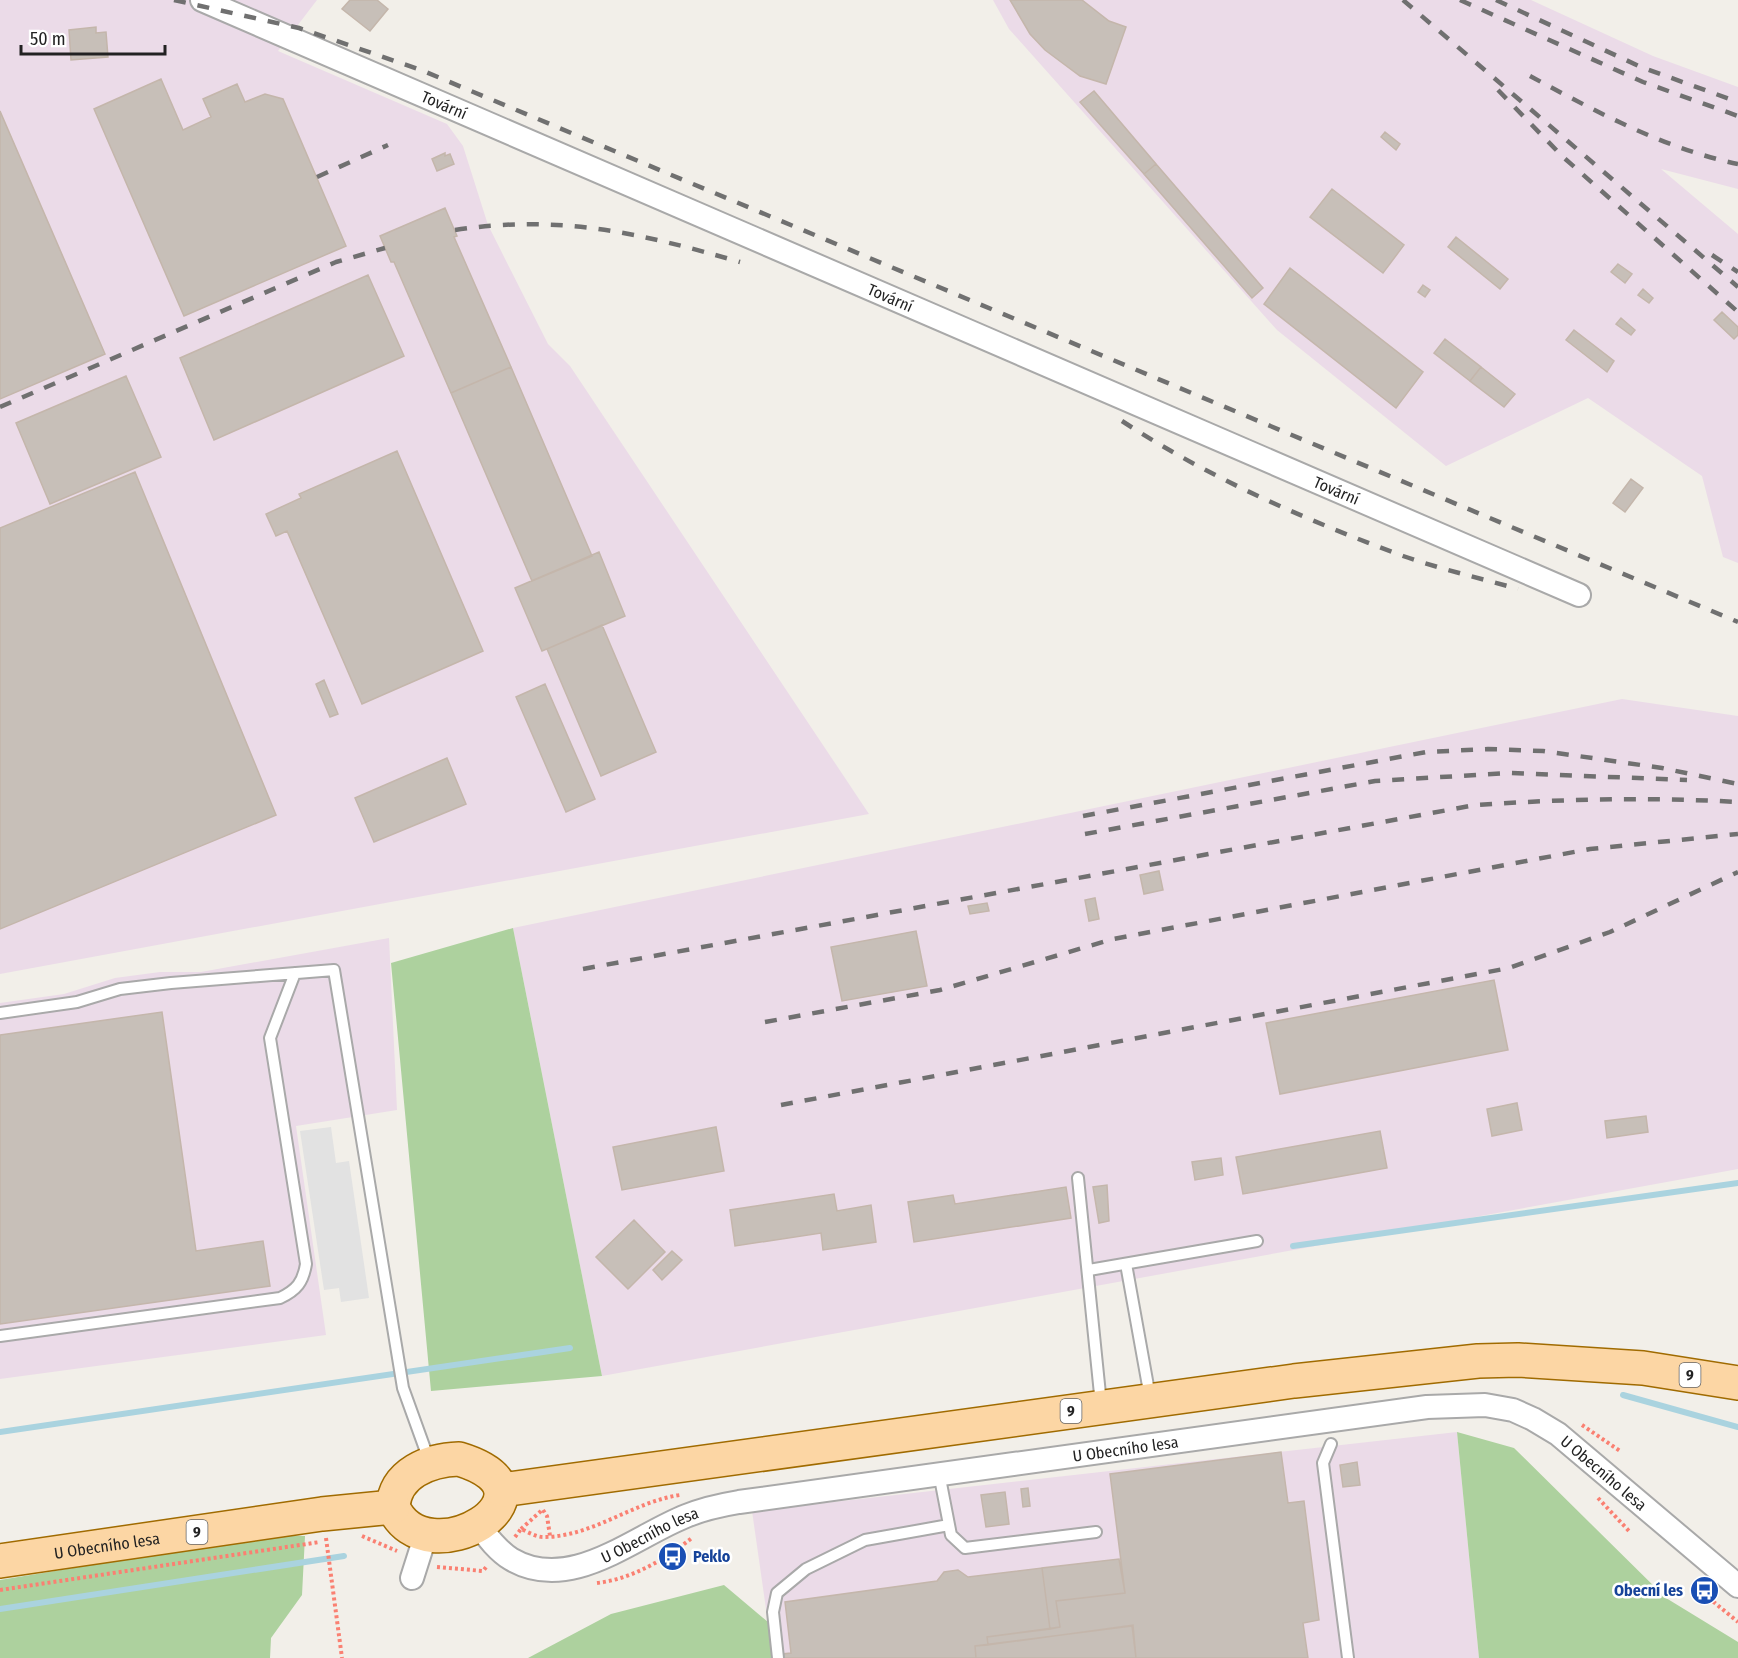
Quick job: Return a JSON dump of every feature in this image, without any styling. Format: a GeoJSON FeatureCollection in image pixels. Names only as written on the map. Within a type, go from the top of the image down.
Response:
{"type":"FeatureCollection","features":[{"type":"Feature","properties":{"kind":"main road","name":"9"},"geometry":{"type":"LineString","coordinates":[[502,1490],[1315,1378],[1478,1361],[1529,1360],[1642,1368],[1738,1383]]}},
{"type":"Feature","properties":{"kind":"main road"},"geometry":{"type":"LineString","coordinates":[[459,1459],[481,1466],[490,1472],[502,1490],[493,1514],[479,1526],[443,1536],[426,1534],[405,1524],[393,1507],[398,1487],[412,1474],[430,1463],[459,1459]]}},
{"type":"Feature","properties":{"kind":"main road","name":"U Obecního lesa"},"geometry":{"type":"LineString","coordinates":[[0,1562],[322,1514],[393,1507]]}},
{"type":"Feature","properties":{"kind":"street","name":"Tovární"},"geometry":{"type":"LineString","coordinates":[[202,0],[1580,595]]}},
{"type":"Feature","properties":{"kind":"street","name":"U Obecního lesa"},"geometry":{"type":"LineString","coordinates":[[479,1526],[501,1552],[524,1565],[553,1570],[578,1567],[707,1508],[939,1473],[1416,1408],[1485,1405],[1513,1410],[1558,1434],[1738,1586]]}},
{"type":"Feature","properties":{"kind":"street"},"geometry":{"type":"LineString","coordinates":[[412,1578],[426,1534]]}},
{"type":"Feature","properties":{"kind":"lane"},"geometry":{"type":"LineString","coordinates":[[0,1013],[77,1002],[120,989],[151,985],[334,970],[403,1388],[430,1463]]}},
{"type":"Feature","properties":{"kind":"lane"},"geometry":{"type":"LineString","coordinates":[[0,1336],[280,1298],[292,1292],[300,1284],[306,1264],[270,1038],[295,973]]}},
{"type":"Feature","properties":{"kind":"lane"},"geometry":{"type":"LineString","coordinates":[[1078,1178],[1102,1407]]}},
{"type":"Feature","properties":{"kind":"lane"},"geometry":{"type":"LineString","coordinates":[[1089,1270],[1257,1241]]}},
{"type":"Feature","properties":{"kind":"lane"},"geometry":{"type":"LineString","coordinates":[[1126,1264],[1151,1401]]}},
{"type":"Feature","properties":{"kind":"lane"},"geometry":{"type":"LineString","coordinates":[[1331,1444],[1323,1463],[1348,1658]]}},
{"type":"Feature","properties":{"kind":"lane"},"geometry":{"type":"LineString","coordinates":[[939,1473],[951,1535],[965,1548],[1096,1532]]}},
{"type":"Feature","properties":{"kind":"lane"},"geometry":{"type":"LineString","coordinates":[[778,1658],[773,1612],[777,1593],[806,1569],[865,1540],[949,1525]]}},
{"type":"Feature","properties":{"kind":"path"},"geometry":{"type":"LineString","coordinates":[[1593,1492],[1629,1531]]}},
{"type":"Feature","properties":{"kind":"path"},"geometry":{"type":"LineString","coordinates":[[542,1510],[547,1516],[550,1536]]}},
{"type":"Feature","properties":{"kind":"path"},"geometry":{"type":"LineString","coordinates":[[322,1514],[342,1658]]}},
{"type":"Feature","properties":{"kind":"path"},"geometry":{"type":"LineString","coordinates":[[619,1581],[675,1551]]}},
{"type":"Feature","properties":{"kind":"path"},"geometry":{"type":"LineString","coordinates":[[1704,1594],[1738,1622]]}},
{"type":"Feature","properties":{"kind":"shaded area"},"geometry":{"type":"Polygon","coordinates":[[[0,0],[317,0],[278,51],[447,124],[463,146],[488,225],[548,344],[570,366],[869,814],[0,974],[0,0]]]}},
{"type":"Feature","properties":{"kind":"shaded area"},"geometry":{"type":"Polygon","coordinates":[[[993,0],[1531,0],[1653,56],[1738,87],[1738,189],[1661,169],[1738,234],[1738,563],[1723,557],[1702,476],[1588,398],[1446,466],[1277,330],[1009,29],[993,0]]]}},
{"type":"Feature","properties":{"kind":"shaded area"},"geometry":{"type":"Polygon","coordinates":[[[1622,699],[1738,716],[1738,1169],[602,1376],[513,928],[1622,699]]]}},
{"type":"Feature","properties":{"kind":"shaded area"},"geometry":{"type":"Polygon","coordinates":[[[389,938],[397,1110],[296,1126],[326,1335],[0,1379],[0,1003],[64,994],[115,978],[160,972],[201,972],[389,938]]]}},
{"type":"Feature","properties":{"kind":"shaded area"},"geometry":{"type":"Polygon","coordinates":[[[331,1127],[336,1163],[349,1161],[369,1298],[341,1302],[339,1288],[324,1290],[300,1131],[331,1127]]]}},
{"type":"Feature","properties":{"kind":"shaded area"},"geometry":{"type":"Polygon","coordinates":[[[1457,1432],[1479,1658],[773,1658],[752,1511],[1457,1432]]]}},
{"type":"Feature","properties":{"kind":"green space"},"geometry":{"type":"Polygon","coordinates":[[[513,928],[602,1376],[431,1391],[391,963],[513,928]]]}},
{"type":"Feature","properties":{"kind":"green space"},"geometry":{"type":"Polygon","coordinates":[[[1457,1432],[1514,1448],[1666,1598],[1738,1642],[1738,1658],[1479,1658],[1457,1432]]]}},
{"type":"Feature","properties":{"kind":"green space"},"geometry":{"type":"Polygon","coordinates":[[[274,1535],[305,1536],[302,1595],[271,1638],[270,1658],[0,1658],[0,1580],[274,1535]]]}},
{"type":"Feature","properties":{"kind":"green space"},"geometry":{"type":"Polygon","coordinates":[[[724,1585],[768,1622],[773,1658],[528,1658],[611,1614],[724,1585]]]}},
{"type":"Feature","properties":{"kind":"building"},"geometry":{"type":"Polygon","coordinates":[[[350,0],[377,0],[388,9],[370,31],[342,9],[350,0]]]}},
{"type":"Feature","properties":{"kind":"building"},"geometry":{"type":"Polygon","coordinates":[[[1010,0],[1082,0],[1109,21],[1126,27],[1106,84],[1080,76],[1045,50],[1030,34],[1010,0]]]}},
{"type":"Feature","properties":{"kind":"building"},"geometry":{"type":"Polygon","coordinates":[[[96,27],[96,33],[106,32],[108,57],[71,60],[69,30],[96,27]]]}},
{"type":"Feature","properties":{"kind":"building"},"geometry":{"type":"Polygon","coordinates":[[[161,79],[183,130],[211,117],[203,99],[237,84],[245,102],[265,94],[283,99],[346,246],[184,316],[94,109],[161,79]]]}},
{"type":"Feature","properties":{"kind":"building"},"geometry":{"type":"Polygon","coordinates":[[[1094,91],[1156,164],[1144,174],[1080,102],[1094,91]]]}},
{"type":"Feature","properties":{"kind":"building"},"geometry":{"type":"Polygon","coordinates":[[[0,111],[105,354],[0,399],[0,111]]]}},
{"type":"Feature","properties":{"kind":"building"},"geometry":{"type":"Polygon","coordinates":[[[1385,132],[1400,144],[1396,150],[1381,137],[1385,132]]]}},
{"type":"Feature","properties":{"kind":"building"},"geometry":{"type":"Polygon","coordinates":[[[445,153],[445,156],[450,154],[454,164],[437,171],[432,159],[445,153]]]}},
{"type":"Feature","properties":{"kind":"building"},"geometry":{"type":"Polygon","coordinates":[[[1156,164],[1263,288],[1252,298],[1144,174],[1156,164]]]}},
{"type":"Feature","properties":{"kind":"building"},"geometry":{"type":"Polygon","coordinates":[[[1332,189],[1404,245],[1383,273],[1310,217],[1332,189]]]}},
{"type":"Feature","properties":{"kind":"building"},"geometry":{"type":"Polygon","coordinates":[[[445,208],[457,236],[454,237],[511,367],[451,393],[394,262],[391,262],[380,236],[445,208]]]}},
{"type":"Feature","properties":{"kind":"building"},"geometry":{"type":"Polygon","coordinates":[[[1456,237],[1508,279],[1500,289],[1448,247],[1456,237]]]}},
{"type":"Feature","properties":{"kind":"building"},"geometry":{"type":"Polygon","coordinates":[[[1618,264],[1632,274],[1625,283],[1611,272],[1618,264]]]}},
{"type":"Feature","properties":{"kind":"building"},"geometry":{"type":"Polygon","coordinates":[[[1290,268],[1423,372],[1396,408],[1264,304],[1290,268]]]}},
{"type":"Feature","properties":{"kind":"building"},"geometry":{"type":"Polygon","coordinates":[[[368,275],[404,356],[214,440],[180,358],[368,275]]]}},
{"type":"Feature","properties":{"kind":"building"},"geometry":{"type":"Polygon","coordinates":[[[1423,285],[1430,290],[1425,297],[1418,292],[1423,285]]]}},
{"type":"Feature","properties":{"kind":"building"},"geometry":{"type":"Polygon","coordinates":[[[1643,289],[1653,298],[1649,303],[1638,295],[1643,289]]]}},
{"type":"Feature","properties":{"kind":"building"},"geometry":{"type":"Polygon","coordinates":[[[1722,312],[1738,327],[1738,335],[1734,339],[1714,320],[1722,312]]]}},
{"type":"Feature","properties":{"kind":"building"},"geometry":{"type":"Polygon","coordinates":[[[1621,318],[1635,330],[1631,335],[1616,324],[1621,318]]]}},
{"type":"Feature","properties":{"kind":"building"},"geometry":{"type":"Polygon","coordinates":[[[1574,330],[1614,361],[1607,372],[1566,340],[1574,330]]]}},
{"type":"Feature","properties":{"kind":"building"},"geometry":{"type":"Polygon","coordinates":[[[1445,339],[1481,367],[1470,381],[1434,353],[1445,339]]]}},
{"type":"Feature","properties":{"kind":"building"},"geometry":{"type":"Polygon","coordinates":[[[511,367],[592,556],[532,581],[451,393],[511,367]]]}},
{"type":"Feature","properties":{"kind":"building"},"geometry":{"type":"Polygon","coordinates":[[[1481,367],[1515,394],[1504,407],[1470,381],[1481,367]]]}},
{"type":"Feature","properties":{"kind":"building"},"geometry":{"type":"Polygon","coordinates":[[[126,376],[161,457],[50,504],[16,423],[126,376]]]}},
{"type":"Feature","properties":{"kind":"building"},"geometry":{"type":"Polygon","coordinates":[[[397,451],[483,651],[362,704],[287,531],[276,536],[266,514],[301,498],[299,494],[397,451]]]}},
{"type":"Feature","properties":{"kind":"building"},"geometry":{"type":"Polygon","coordinates":[[[135,472],[276,815],[0,929],[0,528],[135,472]]]}},
{"type":"Feature","properties":{"kind":"building"},"geometry":{"type":"Polygon","coordinates":[[[1631,479],[1643,488],[1625,512],[1613,503],[1631,479]]]}},
{"type":"Feature","properties":{"kind":"building"},"geometry":{"type":"Polygon","coordinates":[[[599,552],[625,616],[542,651],[515,588],[599,552]]]}},
{"type":"Feature","properties":{"kind":"building"},"geometry":{"type":"Polygon","coordinates":[[[602,625],[656,752],[601,776],[547,649],[602,625]]]}},
{"type":"Feature","properties":{"kind":"building"},"geometry":{"type":"Polygon","coordinates":[[[324,680],[338,714],[330,717],[316,684],[324,680]]]}},
{"type":"Feature","properties":{"kind":"building"},"geometry":{"type":"Polygon","coordinates":[[[545,684],[595,799],[566,812],[516,697],[545,684]]]}},
{"type":"Feature","properties":{"kind":"building"},"geometry":{"type":"Polygon","coordinates":[[[447,758],[466,804],[374,842],[355,798],[447,758]]]}},
{"type":"Feature","properties":{"kind":"building"},"geometry":{"type":"Polygon","coordinates":[[[1159,871],[1163,890],[1144,894],[1140,875],[1159,871]]]}},
{"type":"Feature","properties":{"kind":"building"},"geometry":{"type":"Polygon","coordinates":[[[1095,898],[1099,919],[1089,921],[1085,900],[1095,898]]]}},
{"type":"Feature","properties":{"kind":"building"},"geometry":{"type":"Polygon","coordinates":[[[987,903],[989,911],[970,914],[968,906],[987,903]]]}},
{"type":"Feature","properties":{"kind":"building"},"geometry":{"type":"Polygon","coordinates":[[[916,931],[927,986],[842,1001],[831,947],[916,931]]]}},
{"type":"Feature","properties":{"kind":"building"},"geometry":{"type":"Polygon","coordinates":[[[1494,980],[1508,1050],[1280,1094],[1266,1023],[1494,980]]]}},
{"type":"Feature","properties":{"kind":"building"},"geometry":{"type":"Polygon","coordinates":[[[162,1012],[196,1251],[263,1241],[270,1286],[0,1324],[0,1035],[162,1012]]]}},
{"type":"Feature","properties":{"kind":"building"},"geometry":{"type":"Polygon","coordinates":[[[1517,1103],[1522,1130],[1492,1136],[1487,1109],[1517,1103]]]}},
{"type":"Feature","properties":{"kind":"building"},"geometry":{"type":"Polygon","coordinates":[[[1646,1116],[1648,1132],[1607,1138],[1605,1121],[1646,1116]]]}},
{"type":"Feature","properties":{"kind":"building"},"geometry":{"type":"Polygon","coordinates":[[[716,1127],[724,1171],[622,1190],[613,1147],[716,1127]]]}},
{"type":"Feature","properties":{"kind":"building"},"geometry":{"type":"Polygon","coordinates":[[[1380,1131],[1387,1168],[1243,1194],[1236,1157],[1380,1131]]]}},
{"type":"Feature","properties":{"kind":"building"},"geometry":{"type":"Polygon","coordinates":[[[1221,1158],[1223,1175],[1195,1180],[1192,1162],[1221,1158]]]}},
{"type":"Feature","properties":{"kind":"building"},"geometry":{"type":"Polygon","coordinates":[[[1107,1185],[1109,1221],[1099,1223],[1093,1187],[1107,1185]]]}},
{"type":"Feature","properties":{"kind":"building"},"geometry":{"type":"Polygon","coordinates":[[[1066,1187],[1071,1218],[914,1242],[908,1202],[953,1195],[955,1204],[1066,1187]]]}},
{"type":"Feature","properties":{"kind":"building"},"geometry":{"type":"Polygon","coordinates":[[[834,1194],[837,1211],[871,1205],[876,1242],[823,1250],[821,1233],[735,1246],[730,1210],[834,1194]]]}},
{"type":"Feature","properties":{"kind":"building"},"geometry":{"type":"Polygon","coordinates":[[[634,1220],[665,1252],[628,1289],[596,1257],[634,1220]]]}},
{"type":"Feature","properties":{"kind":"building"},"geometry":{"type":"Polygon","coordinates":[[[672,1251],[682,1260],[662,1280],[653,1270],[672,1251]]]}},
{"type":"Feature","properties":{"kind":"building"},"geometry":{"type":"Polygon","coordinates":[[[1281,1452],[1288,1503],[1304,1501],[1319,1620],[1303,1623],[1308,1658],[1136,1658],[1133,1625],[988,1645],[987,1637],[1060,1627],[1056,1601],[1125,1593],[1110,1474],[1281,1452]]]}},
{"type":"Feature","properties":{"kind":"building"},"geometry":{"type":"Polygon","coordinates":[[[1357,1462],[1360,1485],[1343,1487],[1340,1465],[1357,1462]]]}},
{"type":"Feature","properties":{"kind":"building"},"geometry":{"type":"Polygon","coordinates":[[[1028,1488],[1030,1506],[1023,1507],[1021,1489],[1028,1488]]]}},
{"type":"Feature","properties":{"kind":"building"},"geometry":{"type":"Polygon","coordinates":[[[1005,1492],[1009,1524],[986,1527],[981,1495],[1005,1492]]]}},
{"type":"Feature","properties":{"kind":"building"},"geometry":{"type":"Polygon","coordinates":[[[1119,1559],[1125,1593],[1056,1601],[1060,1627],[1050,1629],[1042,1568],[1119,1559]]]}},
{"type":"Feature","properties":{"kind":"building"},"geometry":{"type":"Polygon","coordinates":[[[1042,1568],[1050,1629],[987,1637],[988,1645],[975,1646],[976,1658],[783,1658],[782,1654],[791,1653],[785,1602],[937,1581],[944,1572],[958,1570],[968,1577],[1042,1568]]]}},
{"type":"Feature","properties":{"kind":"building"},"geometry":{"type":"Polygon","coordinates":[[[1132,1626],[1136,1658],[976,1658],[975,1646],[1132,1626]]]}},
{"type":"Feature","properties":{"kind":"waterway"},"geometry":{"type":"LineString","coordinates":[[1293,1246],[1738,1183]]}},
{"type":"Feature","properties":{"kind":"waterway"},"geometry":{"type":"LineString","coordinates":[[0,1432],[570,1348]]}},
{"type":"Feature","properties":{"kind":"waterway"},"geometry":{"type":"LineString","coordinates":[[1623,1395],[1738,1427]]}},
{"type":"Feature","properties":{"kind":"waterway"},"geometry":{"type":"LineString","coordinates":[[0,1609],[344,1556]]}},
{"type":"Feature","properties":{"kind":"railway"},"geometry":{"type":"LineString","coordinates":[[174,0],[299,28],[421,70],[1738,622]]}},
{"type":"Feature","properties":{"kind":"railway"},"geometry":{"type":"LineString","coordinates":[[1403,0],[1738,287]]}},
{"type":"Feature","properties":{"kind":"railway"},"geometry":{"type":"LineString","coordinates":[[1460,0],[1643,82],[1738,116]]}},
{"type":"Feature","properties":{"kind":"railway"},"geometry":{"type":"LineString","coordinates":[[1496,0],[1641,67],[1738,102]]}},
{"type":"Feature","properties":{"kind":"railway"},"geometry":{"type":"LineString","coordinates":[[1530,76],[1631,128],[1684,149],[1738,164]]}},
{"type":"Feature","properties":{"kind":"railway"},"geometry":{"type":"LineString","coordinates":[[1498,90],[1562,156],[1738,312]]}},
{"type":"Feature","properties":{"kind":"railway"},"geometry":{"type":"LineString","coordinates":[[317,177],[388,145]]}},
{"type":"Feature","properties":{"kind":"railway"},"geometry":{"type":"LineString","coordinates":[[455,230],[529,224],[565,225],[633,235],[740,262]]}},
{"type":"Feature","properties":{"kind":"railway"},"geometry":{"type":"LineString","coordinates":[[0,407],[336,262],[385,248]]}},
{"type":"Feature","properties":{"kind":"railway"},"geometry":{"type":"LineString","coordinates":[[1712,255],[1738,272]]}},
{"type":"Feature","properties":{"kind":"railway"},"geometry":{"type":"LineString","coordinates":[[1122,421],[1189,461],[1330,528],[1403,556],[1518,589]]}},
{"type":"Feature","properties":{"kind":"railway"},"geometry":{"type":"LineString","coordinates":[[1083,816],[1426,752],[1488,749],[1543,751],[1662,768],[1738,784]]}},
{"type":"Feature","properties":{"kind":"railway"},"geometry":{"type":"LineString","coordinates":[[1085,834],[1375,781],[1509,773],[1687,780]]}},
{"type":"Feature","properties":{"kind":"railway"},"geometry":{"type":"LineString","coordinates":[[583,969],[1475,805],[1606,799],[1738,802]]}},
{"type":"Feature","properties":{"kind":"railway"},"geometry":{"type":"LineString","coordinates":[[765,1022],[940,990],[1113,939],[1590,849],[1738,834]]}},
{"type":"Feature","properties":{"kind":"railway"},"geometry":{"type":"LineString","coordinates":[[781,1105],[1509,968],[1610,932],[1738,872]]}},
{"type":"Feature","properties":{"kind":"place","name":"Peklo"},"geometry":{"type":"Point","coordinates":[672,1556]}},
{"type":"Feature","properties":{"kind":"place","name":"Obecní les"},"geometry":{"type":"Point","coordinates":[1704,1590]}}]}
